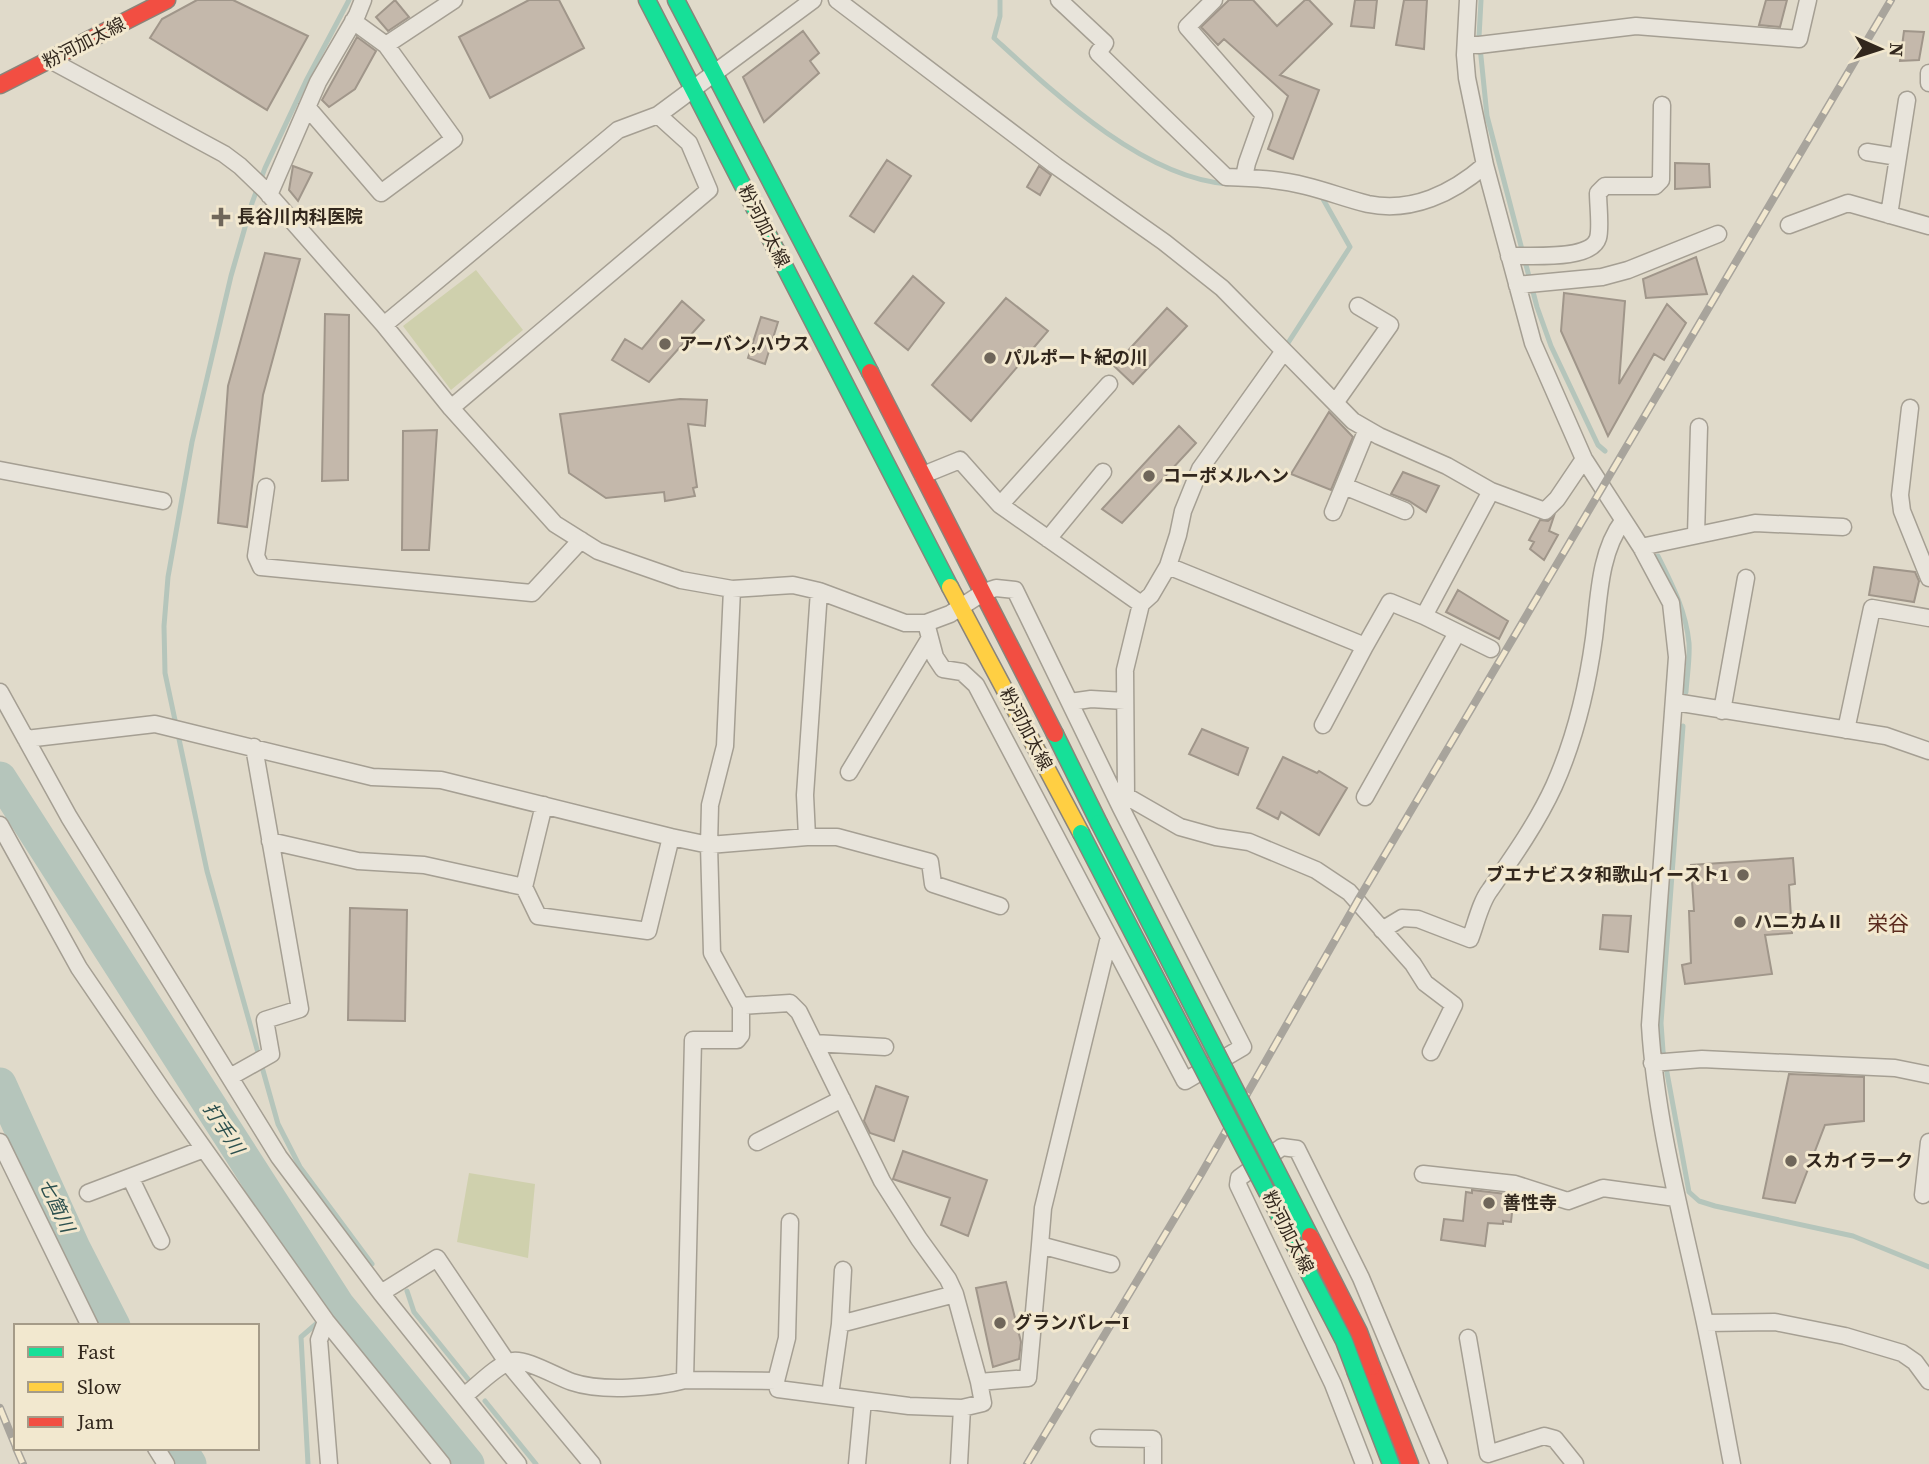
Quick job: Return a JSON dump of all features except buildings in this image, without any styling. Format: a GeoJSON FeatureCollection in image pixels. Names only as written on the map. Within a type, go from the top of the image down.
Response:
{"type":"FeatureCollection","features":[{"type":"Feature","properties":{"kind":"main road","name":"粉河加太線"},"geometry":{"type":"LineString","coordinates":[[0,85],[167,0]]}},
{"type":"Feature","properties":{"kind":"main road","name":"粉河加太線"},"geometry":{"type":"LineString","coordinates":[[647,0],[1344,1341],[1391,1464]]}},
{"type":"Feature","properties":{"kind":"main road","name":"粉河加太線"},"geometry":{"type":"LineString","coordinates":[[676,0],[984,592],[1359,1332],[1410,1464]]}},
{"type":"Feature","properties":{"kind":"street"},"geometry":{"type":"LineString","coordinates":[[263,188],[363,0]]}},
{"type":"Feature","properties":{"kind":"street"},"geometry":{"type":"LineString","coordinates":[[386,46],[454,0]]}},
{"type":"Feature","properties":{"kind":"street"},"geometry":{"type":"LineString","coordinates":[[384,325],[618,130],[658,116],[813,0]]}},
{"type":"Feature","properties":{"kind":"street"},"geometry":{"type":"LineString","coordinates":[[837,0],[1222,288],[1353,421],[1447,466],[1491,491],[1545,511],[1557,499],[1584,459]]}},
{"type":"Feature","properties":{"kind":"street"},"geometry":{"type":"LineString","coordinates":[[1059,0],[1105,43],[1098,53],[1226,177],[1268,178],[1370,204],[1402,207],[1431,199],[1463,185],[1485,165]]}},
{"type":"Feature","properties":{"kind":"street"},"geometry":{"type":"LineString","coordinates":[[1214,0],[1187,27],[1265,115],[1244,177]]}},
{"type":"Feature","properties":{"kind":"street"},"geometry":{"type":"LineString","coordinates":[[1468,0],[1477,44],[1466,78],[1485,165],[1514,256],[1529,284],[1533,343],[1584,459],[1641,547],[1671,603],[1677,657],[1675,702],[1650,1025],[1660,1061],[1676,1198],[1705,1323],[1732,1464]]}},
{"type":"Feature","properties":{"kind":"street"},"geometry":{"type":"LineString","coordinates":[[1477,44],[1636,26],[1799,39],[1808,0]]}},
{"type":"Feature","properties":{"kind":"street"},"geometry":{"type":"LineString","coordinates":[[307,107],[380,193],[454,139],[386,46],[354,21]]}},
{"type":"Feature","properties":{"kind":"street"},"geometry":{"type":"LineString","coordinates":[[50,60],[224,154],[263,188],[384,325],[451,408],[555,524],[598,551],[681,580],[732,589],[793,585],[819,591],[928,631]]}},
{"type":"Feature","properties":{"kind":"street"},"geometry":{"type":"LineString","coordinates":[[1929,73],[1929,83]]}},
{"type":"Feature","properties":{"kind":"street"},"geometry":{"type":"LineString","coordinates":[[1889,215],[1907,100]]}},
{"type":"Feature","properties":{"kind":"street"},"geometry":{"type":"LineString","coordinates":[[1514,256],[1581,254],[1592,247],[1598,238],[1598,193],[1605,186],[1655,186],[1661,180],[1662,105]]}},
{"type":"Feature","properties":{"kind":"street"},"geometry":{"type":"LineString","coordinates":[[451,408],[709,190],[689,143],[658,116]]}},
{"type":"Feature","properties":{"kind":"street"},"geometry":{"type":"LineString","coordinates":[[1867,152],[1898,157]]}},
{"type":"Feature","properties":{"kind":"street"},"geometry":{"type":"LineString","coordinates":[[1789,225],[1848,203],[1929,226]]}},
{"type":"Feature","properties":{"kind":"street"},"geometry":{"type":"LineString","coordinates":[[1529,284],[1602,277],[1628,270],[1718,234]]}},
{"type":"Feature","properties":{"kind":"street"},"geometry":{"type":"LineString","coordinates":[[1335,403],[1390,325],[1358,306]]}},
{"type":"Feature","properties":{"kind":"street"},"geometry":{"type":"LineString","coordinates":[[1124,802],[1125,670],[1142,604],[1152,595],[1168,566],[1183,511],[1200,469],[1284,351]]}},
{"type":"Feature","properties":{"kind":"street"},"geometry":{"type":"LineString","coordinates":[[1000,505],[1109,384]]}},
{"type":"Feature","properties":{"kind":"street"},"geometry":{"type":"LineString","coordinates":[[1909,408],[1900,495],[1902,511],[1929,578]]}},
{"type":"Feature","properties":{"kind":"street"},"geometry":{"type":"LineString","coordinates":[[1696,535],[1699,427]]}},
{"type":"Feature","properties":{"kind":"street"},"geometry":{"type":"LineString","coordinates":[[1333,512],[1367,429]]}},
{"type":"Feature","properties":{"kind":"street"},"geometry":{"type":"LineString","coordinates":[[923,475],[960,460],[1000,505],[1142,604]]}},
{"type":"Feature","properties":{"kind":"street"},"geometry":{"type":"LineString","coordinates":[[0,470],[163,501]]}},
{"type":"Feature","properties":{"kind":"street"},"geometry":{"type":"LineString","coordinates":[[1048,539],[1103,472]]}},
{"type":"Feature","properties":{"kind":"street"},"geometry":{"type":"LineString","coordinates":[[1344,486],[1405,511]]}},
{"type":"Feature","properties":{"kind":"street"},"geometry":{"type":"LineString","coordinates":[[267,487],[256,556],[261,567],[532,593],[581,540]]}},
{"type":"Feature","properties":{"kind":"street"},"geometry":{"type":"LineString","coordinates":[[1423,616],[1491,491]]}},
{"type":"Feature","properties":{"kind":"street"},"geometry":{"type":"LineString","coordinates":[[1382,930],[1402,918],[1418,919],[1470,939],[1489,891],[1523,842],[1553,787],[1579,721],[1605,563],[1612,536],[1623,521]]}},
{"type":"Feature","properties":{"kind":"street"},"geometry":{"type":"LineString","coordinates":[[1641,547],[1755,523],[1843,527]]}},
{"type":"Feature","properties":{"kind":"street"},"geometry":{"type":"LineString","coordinates":[[1168,566],[1365,646]]}},
{"type":"Feature","properties":{"kind":"street"},"geometry":{"type":"LineString","coordinates":[[1722,711],[1745,578]]}},
{"type":"Feature","properties":{"kind":"street"},"geometry":{"type":"LineString","coordinates":[[849,772],[928,631],[960,606],[984,592],[996,588],[1015,590],[1070,702],[1124,802],[1243,1047],[1185,1081],[976,685],[962,672],[943,668],[935,657],[928,631]]}},
{"type":"Feature","properties":{"kind":"street"},"geometry":{"type":"LineString","coordinates":[[685,1380],[692,1040],[737,1040],[741,1034],[741,1006],[712,953],[709,845],[710,804],[724,746],[732,589]]}},
{"type":"Feature","properties":{"kind":"street"},"geometry":{"type":"LineString","coordinates":[[807,837],[805,795],[819,591]]}},
{"type":"Feature","properties":{"kind":"street"},"geometry":{"type":"LineString","coordinates":[[1322,725],[1390,602],[1492,649]]}},
{"type":"Feature","properties":{"kind":"street"},"geometry":{"type":"LineString","coordinates":[[1846,730],[1872,608],[1929,618]]}},
{"type":"Feature","properties":{"kind":"street"},"geometry":{"type":"LineString","coordinates":[[1365,797],[1457,632]]}},
{"type":"Feature","properties":{"kind":"street"},"geometry":{"type":"LineString","coordinates":[[0,692],[69,817],[279,1157],[381,1293],[518,1464]]}},
{"type":"Feature","properties":{"kind":"street"},"geometry":{"type":"LineString","coordinates":[[1070,702],[1091,699],[1125,701]]}},
{"type":"Feature","properties":{"kind":"street"},"geometry":{"type":"LineString","coordinates":[[1675,702],[1886,736],[1929,751]]}},
{"type":"Feature","properties":{"kind":"street"},"geometry":{"type":"LineString","coordinates":[[26,739],[155,723],[372,777],[441,780],[709,845],[837,836],[930,862],[933,884],[1000,906]]}},
{"type":"Feature","properties":{"kind":"street"},"geometry":{"type":"LineString","coordinates":[[230,1077],[271,1054],[265,1020],[300,1009],[254,747]]}},
{"type":"Feature","properties":{"kind":"street"},"geometry":{"type":"LineString","coordinates":[[1124,802],[1180,827],[1216,838],[1249,842],[1317,870],[1349,891],[1413,964],[1425,983],[1454,1005],[1431,1052]]}},
{"type":"Feature","properties":{"kind":"street"},"geometry":{"type":"LineString","coordinates":[[544,805],[524,887],[538,916],[648,931],[671,836]]}},
{"type":"Feature","properties":{"kind":"street"},"geometry":{"type":"LineString","coordinates":[[0,825],[79,968],[204,1149],[326,1321],[442,1464]]}},
{"type":"Feature","properties":{"kind":"street"},"geometry":{"type":"LineString","coordinates":[[270,841],[358,861],[424,865],[524,887]]}},
{"type":"Feature","properties":{"kind":"street"},"geometry":{"type":"LineString","coordinates":[[979,1382],[1028,1378],[1043,1208],[1109,937]]}},
{"type":"Feature","properties":{"kind":"street"},"geometry":{"type":"LineString","coordinates":[[741,1006],[790,1003],[799,1012],[882,1181],[948,1279],[983,1403],[962,1408],[909,1406],[778,1389],[776,1381],[787,1338],[790,1222]]}},
{"type":"Feature","properties":{"kind":"street"},"geometry":{"type":"LineString","coordinates":[[814,1043],[886,1047]]}},
{"type":"Feature","properties":{"kind":"street"},"geometry":{"type":"LineString","coordinates":[[1660,1061],[1702,1059],[1895,1068],[1929,1075]]}},
{"type":"Feature","properties":{"kind":"street"},"geometry":{"type":"LineString","coordinates":[[757,1142],[842,1099]]}},
{"type":"Feature","properties":{"kind":"street"},"geometry":{"type":"LineString","coordinates":[[0,1142],[89,1324]]}},
{"type":"Feature","properties":{"kind":"street"},"geometry":{"type":"LineString","coordinates":[[1923,1195],[1929,1142]]}},
{"type":"Feature","properties":{"kind":"street"},"geometry":{"type":"LineString","coordinates":[[1364,1464],[1333,1384],[1238,1185],[1239,1178],[1282,1147],[1297,1149],[1361,1278],[1439,1464]]}},
{"type":"Feature","properties":{"kind":"street"},"geometry":{"type":"LineString","coordinates":[[88,1193],[204,1149]]}},
{"type":"Feature","properties":{"kind":"street"},"geometry":{"type":"LineString","coordinates":[[1423,1174],[1515,1184],[1568,1201],[1603,1188],[1676,1198]]}},
{"type":"Feature","properties":{"kind":"street"},"geometry":{"type":"LineString","coordinates":[[130,1177],[161,1241]]}},
{"type":"Feature","properties":{"kind":"street"},"geometry":{"type":"LineString","coordinates":[[1040,1245],[1111,1264]]}},
{"type":"Feature","properties":{"kind":"street"},"geometry":{"type":"LineString","coordinates":[[381,1293],[437,1258],[507,1362],[592,1464]]}},
{"type":"Feature","properties":{"kind":"street"},"geometry":{"type":"LineString","coordinates":[[830,1395],[843,1270]]}},
{"type":"Feature","properties":{"kind":"street"},"geometry":{"type":"LineString","coordinates":[[839,1324],[954,1294]]}},
{"type":"Feature","properties":{"kind":"street"},"geometry":{"type":"LineString","coordinates":[[326,1321],[318,1340],[329,1464]]}},
{"type":"Feature","properties":{"kind":"street"},"geometry":{"type":"LineString","coordinates":[[1705,1323],[1775,1322],[1845,1336],[1902,1353],[1915,1362],[1929,1381]]}},
{"type":"Feature","properties":{"kind":"street"},"geometry":{"type":"LineString","coordinates":[[1468,1338],[1488,1454],[1544,1437],[1555,1439],[1575,1464]]}},
{"type":"Feature","properties":{"kind":"street"},"geometry":{"type":"LineString","coordinates":[[464,1396],[507,1362],[518,1360],[575,1383],[617,1387],[665,1386],[685,1380],[776,1381]]}},
{"type":"Feature","properties":{"kind":"street"},"geometry":{"type":"LineString","coordinates":[[857,1464],[863,1399]]}},
{"type":"Feature","properties":{"kind":"street"},"geometry":{"type":"LineString","coordinates":[[959,1464],[962,1408]]}},
{"type":"Feature","properties":{"kind":"street"},"geometry":{"type":"LineString","coordinates":[[1099,1438],[1153,1439],[1153,1464]]}},
{"type":"Feature","properties":{"kind":"green space"},"geometry":{"type":"Polygon","coordinates":[[[476,270],[523,330],[451,390],[403,326],[476,270]]]}},
{"type":"Feature","properties":{"kind":"green space"},"geometry":{"type":"Polygon","coordinates":[[[469,1173],[535,1184],[528,1258],[457,1242],[469,1173]]]}},
{"type":"Feature","properties":{"kind":"waterway"},"geometry":{"type":"LineString","coordinates":[[349,0],[306,81],[265,168],[252,203],[231,276],[192,442],[168,577],[164,626],[165,673],[207,871],[278,1124],[300,1167],[372,1264]]}},
{"type":"Feature","properties":{"kind":"waterway"},"geometry":{"type":"LineString","coordinates":[[1000,0],[1000,16],[994,38],[1072,107],[1132,150],[1164,166],[1196,178],[1228,184]]}},
{"type":"Feature","properties":{"kind":"waterway"},"geometry":{"type":"LineString","coordinates":[[1481,0],[1479,37],[1487,116],[1537,307],[1551,346],[1598,445],[1605,451]]}},
{"type":"Feature","properties":{"kind":"waterway"},"geometry":{"type":"LineString","coordinates":[[1288,343],[1350,247],[1323,199]]}},
{"type":"Feature","properties":{"kind":"waterway"},"geometry":{"type":"LineString","coordinates":[[1658,556],[1678,598],[1685,620],[1689,643],[1686,692]]}},
{"type":"Feature","properties":{"kind":"waterway"},"geometry":{"type":"LineString","coordinates":[[1683,726],[1661,1023],[1663,1051],[1689,1192],[1699,1201],[1715,1206],[1853,1236],[1929,1267]]}},
{"type":"Feature","properties":{"kind":"waterway","name":"打手川"},"geometry":{"type":"LineString","coordinates":[[0,778],[338,1305],[468,1464]]}},
{"type":"Feature","properties":{"kind":"waterway","name":"七箇川"},"geometry":{"type":"LineString","coordinates":[[0,1084],[74,1248],[113,1324]]}},
{"type":"Feature","properties":{"kind":"waterway"},"geometry":{"type":"LineString","coordinates":[[407,1291],[414,1312],[468,1379]]}},
{"type":"Feature","properties":{"kind":"waterway"},"geometry":{"type":"LineString","coordinates":[[308,1464],[301,1337],[338,1305]]}},
{"type":"Feature","properties":{"kind":"waterway"},"geometry":{"type":"LineString","coordinates":[[485,1401],[536,1464]]}},
{"type":"Feature","properties":{"kind":"waterway","name":"七箇川"},"geometry":{"type":"LineString","coordinates":[[181,1450],[190,1464]]}},
{"type":"Feature","properties":{"kind":"railway"},"geometry":{"type":"LineString","coordinates":[[1027,1464],[1200,1176],[1358,900],[1891,0]]}},
{"type":"Feature","properties":{"kind":"railway"},"geometry":{"type":"LineString","coordinates":[[0,1408],[14,1442]]}},
{"type":"Feature","properties":{"kind":"railway"},"geometry":{"type":"LineString","coordinates":[[17,1450],[23,1464]]}},
{"type":"Feature","properties":{"kind":"traffic: fast"},"geometry":{"type":"LineString","coordinates":[[647,0],[950,587]]}},
{"type":"Feature","properties":{"kind":"traffic: fast"},"geometry":{"type":"LineString","coordinates":[[676,0],[870,372]]}},
{"type":"Feature","properties":{"kind":"traffic: fast"},"geometry":{"type":"LineString","coordinates":[[1055,734],[1099,823]]}},
{"type":"Feature","properties":{"kind":"traffic: fast"},"geometry":{"type":"LineString","coordinates":[[1099,823],[1310,1236]]}},
{"type":"Feature","properties":{"kind":"traffic: fast"},"geometry":{"type":"LineString","coordinates":[[1081,833],[1344,1341],[1356,1373]]}},
{"type":"Feature","properties":{"kind":"traffic: fast"},"geometry":{"type":"LineString","coordinates":[[1356,1373],[1391,1464]]}},
{"type":"Feature","properties":{"kind":"traffic: slow"},"geometry":{"type":"LineString","coordinates":[[950,587],[1081,833]]}},
{"type":"Feature","properties":{"kind":"traffic: jam"},"geometry":{"type":"LineString","coordinates":[[0,85],[167,0]]}},
{"type":"Feature","properties":{"kind":"traffic: jam"},"geometry":{"type":"LineString","coordinates":[[870,372],[1055,734]]}},
{"type":"Feature","properties":{"kind":"traffic: jam"},"geometry":{"type":"LineString","coordinates":[[1310,1236],[1359,1332],[1372,1367]]}},
{"type":"Feature","properties":{"kind":"traffic: jam"},"geometry":{"type":"LineString","coordinates":[[1372,1367],[1410,1464]]}},
{"type":"Feature","properties":{"kind":"place","name":"長谷川内科医院"},"geometry":{"type":"Point","coordinates":[221,217]}},
{"type":"Feature","properties":{"kind":"place","name":"アーバン,ハウス"},"geometry":{"type":"Point","coordinates":[665,344]}},
{"type":"Feature","properties":{"kind":"place","name":"パルポート紀の川"},"geometry":{"type":"Point","coordinates":[990,358]}},
{"type":"Feature","properties":{"kind":"place","name":"コーポメルヘン"},"geometry":{"type":"Point","coordinates":[1149,476]}},
{"type":"Feature","properties":{"kind":"place","name":"ブエナビスタ和歌山イースト1"},"geometry":{"type":"Point","coordinates":[1743,875]}},
{"type":"Feature","properties":{"kind":"place","name":"ハニカムⅡ"},"geometry":{"type":"Point","coordinates":[1740,922]}},
{"type":"Feature","properties":{"kind":"place","name":"スカイラーク"},"geometry":{"type":"Point","coordinates":[1791,1161]}},
{"type":"Feature","properties":{"kind":"place","name":"善性寺"},"geometry":{"type":"Point","coordinates":[1489,1203]}},
{"type":"Feature","properties":{"kind":"place","name":"グランバレーI"},"geometry":{"type":"Point","coordinates":[1000,1323]}},
{"type":"Feature","properties":{"kind":"district","name":"栄谷"},"geometry":{"type":"Point","coordinates":[1888,924]}}]}
